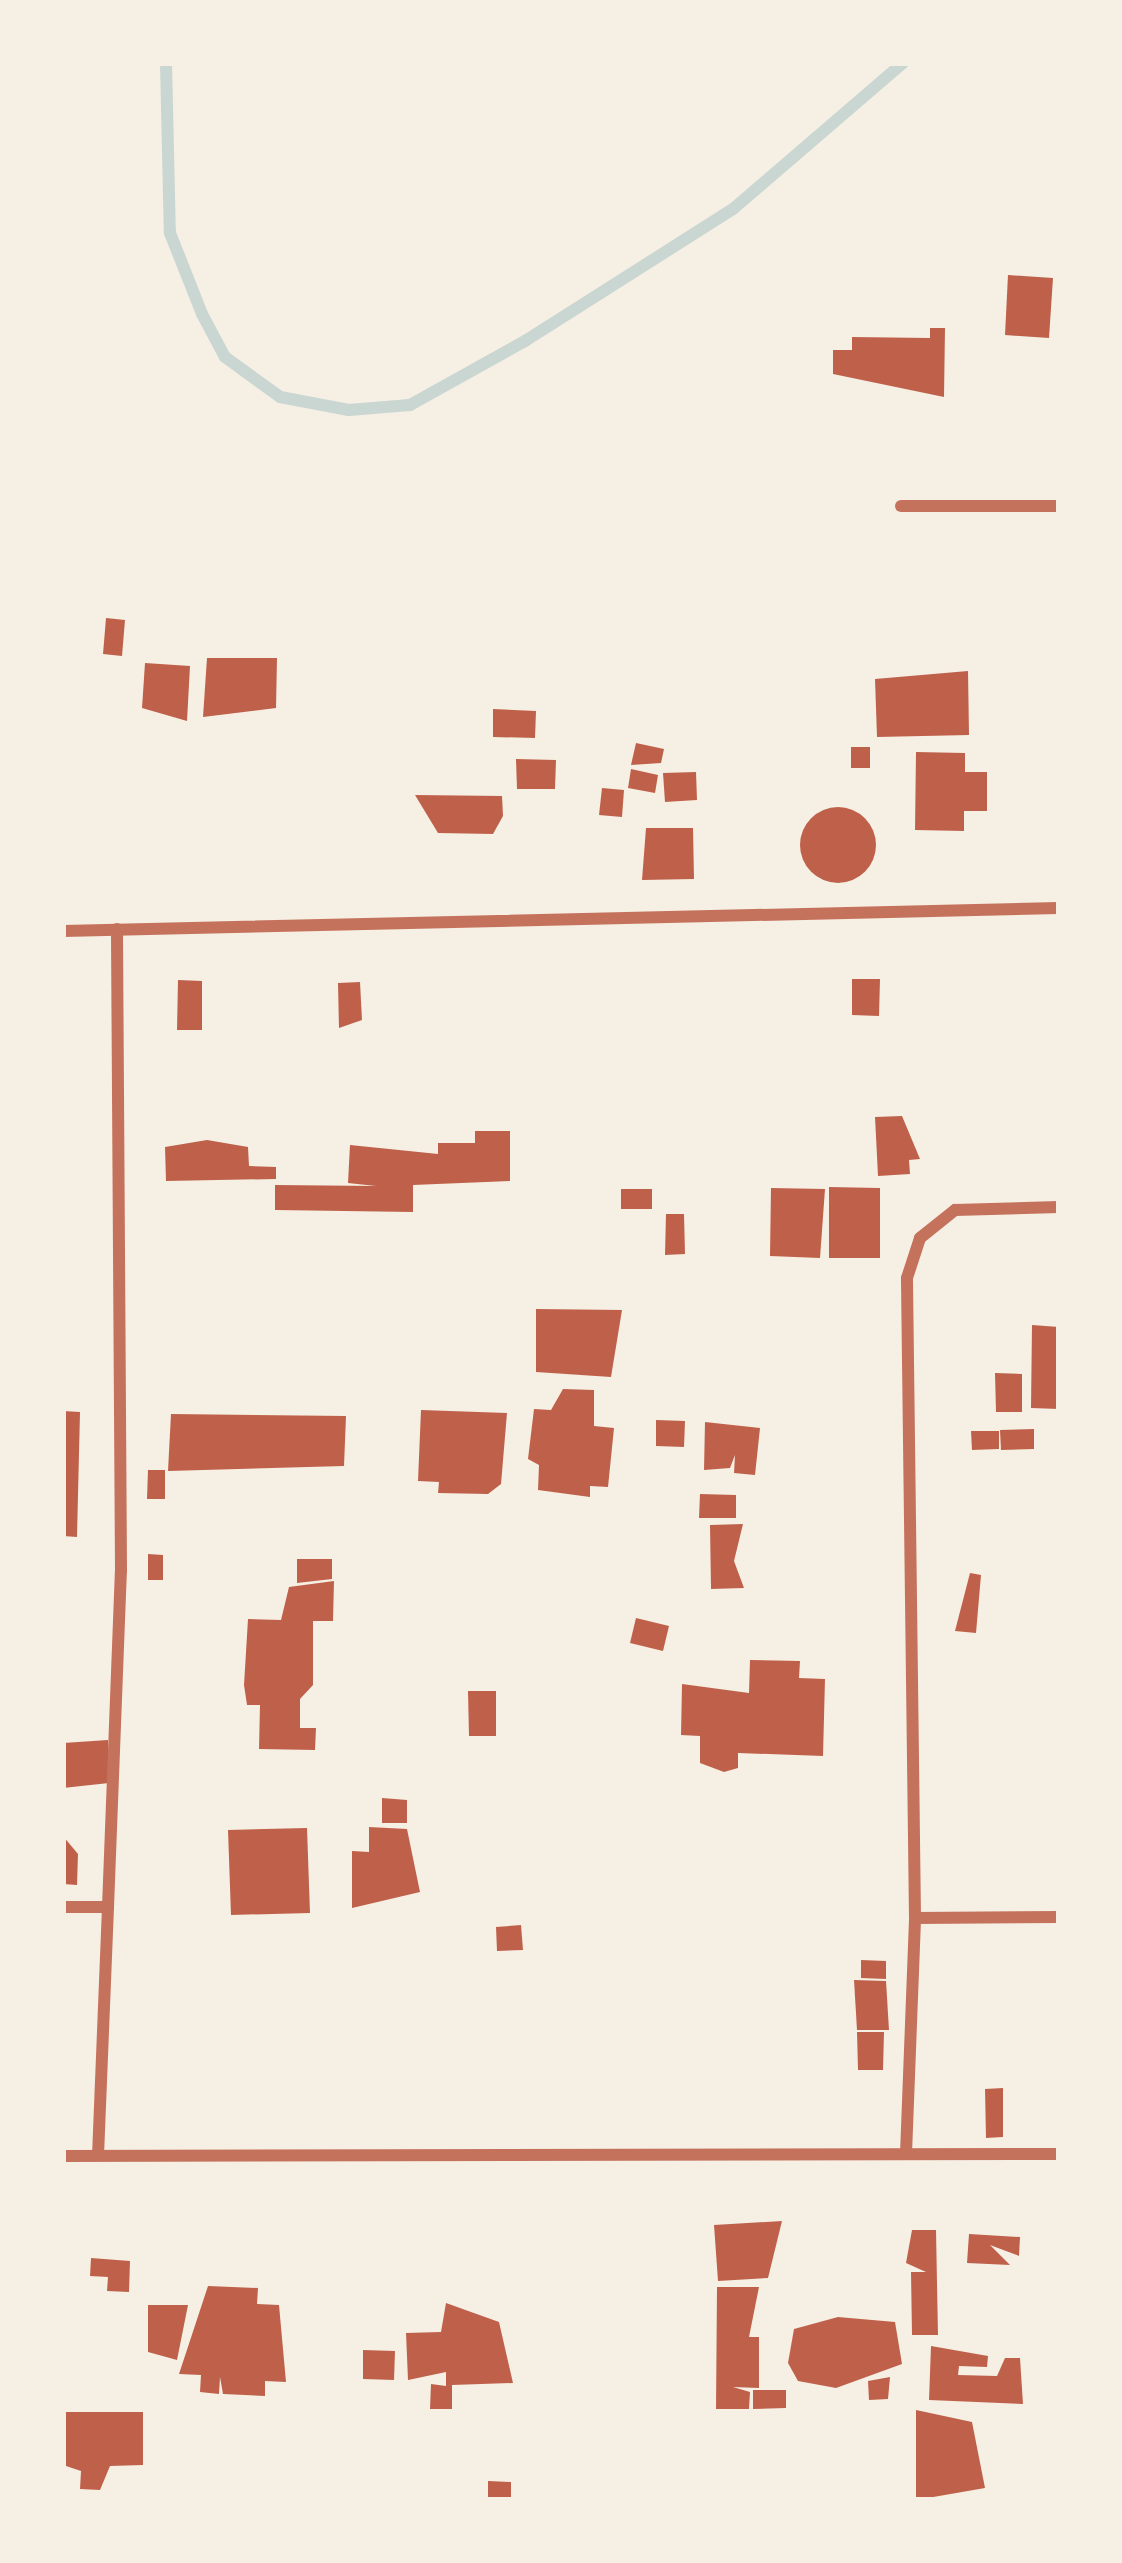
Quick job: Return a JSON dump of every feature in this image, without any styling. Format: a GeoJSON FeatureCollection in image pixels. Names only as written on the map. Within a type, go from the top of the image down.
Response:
{"type":"FeatureCollection","features":[{"type":"Feature","properties":{"kind":"street"},"geometry":{"type":"LineString","coordinates":[[901,506],[1059,506]]}},
{"type":"Feature","properties":{"kind":"street"},"geometry":{"type":"LineString","coordinates":[[63,931],[1059,908]]}},
{"type":"Feature","properties":{"kind":"street"},"geometry":{"type":"LineString","coordinates":[[98,2155],[121,1571],[117,929]]}},
{"type":"Feature","properties":{"kind":"street"},"geometry":{"type":"LineString","coordinates":[[906,2154],[915,1918],[907,1278],[920,1238],[955,1210],[1059,1207]]}},
{"type":"Feature","properties":{"kind":"street"},"geometry":{"type":"LineString","coordinates":[[63,1907],[108,1907]]}},
{"type":"Feature","properties":{"kind":"street"},"geometry":{"type":"LineString","coordinates":[[915,1918],[1059,1917]]}},
{"type":"Feature","properties":{"kind":"street"},"geometry":{"type":"LineString","coordinates":[[63,2156],[1059,2155]]}},
{"type":"Feature","properties":{"kind":"building"},"geometry":{"type":"Polygon","coordinates":[[[1008,275],[1053,278],[1049,338],[1005,335],[1008,275]]]}},
{"type":"Feature","properties":{"kind":"building"},"geometry":{"type":"Polygon","coordinates":[[[930,328],[945,328],[944,397],[833,374],[833,350],[852,350],[852,337],[930,338],[930,328]]]}},
{"type":"Feature","properties":{"kind":"building"},"geometry":{"type":"Polygon","coordinates":[[[106,618],[125,620],[122,656],[103,654],[106,618]]]}},
{"type":"Feature","properties":{"kind":"building"},"geometry":{"type":"Polygon","coordinates":[[[207,658],[277,658],[276,708],[203,717],[207,658]]]}},
{"type":"Feature","properties":{"kind":"building"},"geometry":{"type":"Polygon","coordinates":[[[145,663],[190,666],[187,721],[142,708],[145,663]]]}},
{"type":"Feature","properties":{"kind":"building"},"geometry":{"type":"Polygon","coordinates":[[[968,671],[969,735],[877,737],[875,679],[968,671]]]}},
{"type":"Feature","properties":{"kind":"building"},"geometry":{"type":"Polygon","coordinates":[[[493,709],[536,711],[535,738],[493,737],[493,709]]]}},
{"type":"Feature","properties":{"kind":"building"},"geometry":{"type":"Polygon","coordinates":[[[636,743],[664,749],[661,763],[631,765],[636,743]]]}},
{"type":"Feature","properties":{"kind":"building"},"geometry":{"type":"Polygon","coordinates":[[[851,747],[870,747],[870,768],[851,768],[851,747]]]}},
{"type":"Feature","properties":{"kind":"building"},"geometry":{"type":"Polygon","coordinates":[[[916,752],[965,753],[965,772],[987,772],[987,811],[964,811],[964,831],[915,830],[916,752]]]}},
{"type":"Feature","properties":{"kind":"building"},"geometry":{"type":"Polygon","coordinates":[[[516,759],[556,760],[555,789],[517,789],[516,759]]]}},
{"type":"Feature","properties":{"kind":"building"},"geometry":{"type":"Polygon","coordinates":[[[631,769],[658,775],[655,793],[628,788],[631,769]]]}},
{"type":"Feature","properties":{"kind":"building"},"geometry":{"type":"Polygon","coordinates":[[[696,772],[697,800],[665,802],[663,773],[696,772]]]}},
{"type":"Feature","properties":{"kind":"building"},"geometry":{"type":"Polygon","coordinates":[[[602,788],[624,790],[622,817],[599,815],[602,788]]]}},
{"type":"Feature","properties":{"kind":"building"},"geometry":{"type":"Polygon","coordinates":[[[415,795],[502,796],[503,816],[493,834],[438,833],[415,795]]]}},
{"type":"Feature","properties":{"kind":"building"},"geometry":{"type":"Polygon","coordinates":[[[838,807],[865,818],[876,845],[865,872],[838,883],[811,872],[800,845],[811,818],[838,807]]]}},
{"type":"Feature","properties":{"kind":"building"},"geometry":{"type":"Polygon","coordinates":[[[646,828],[693,828],[694,879],[642,880],[646,828]]]}},
{"type":"Feature","properties":{"kind":"building"},"geometry":{"type":"Polygon","coordinates":[[[852,979],[880,979],[879,1016],[852,1015],[852,979]]]}},
{"type":"Feature","properties":{"kind":"building"},"geometry":{"type":"Polygon","coordinates":[[[178,980],[202,981],[202,1030],[177,1030],[178,980]]]}},
{"type":"Feature","properties":{"kind":"building"},"geometry":{"type":"Polygon","coordinates":[[[360,982],[362,1020],[339,1028],[338,983],[360,982]]]}},
{"type":"Feature","properties":{"kind":"building"},"geometry":{"type":"Polygon","coordinates":[[[902,1116],[920,1159],[909,1160],[910,1174],[878,1176],[875,1117],[902,1116]]]}},
{"type":"Feature","properties":{"kind":"building"},"geometry":{"type":"Polygon","coordinates":[[[475,1131],[510,1131],[510,1181],[413,1185],[413,1212],[275,1210],[275,1185],[376,1186],[348,1183],[350,1145],[438,1154],[438,1143],[475,1143],[475,1131]]]}},
{"type":"Feature","properties":{"kind":"building"},"geometry":{"type":"Polygon","coordinates":[[[207,1140],[248,1147],[249,1166],[276,1167],[276,1179],[166,1181],[165,1147],[207,1140]]]}},
{"type":"Feature","properties":{"kind":"building"},"geometry":{"type":"Polygon","coordinates":[[[829,1187],[880,1188],[880,1258],[829,1258],[829,1187]]]}},
{"type":"Feature","properties":{"kind":"building"},"geometry":{"type":"Polygon","coordinates":[[[771,1188],[825,1189],[820,1258],[770,1256],[771,1188]]]}},
{"type":"Feature","properties":{"kind":"building"},"geometry":{"type":"Polygon","coordinates":[[[621,1189],[652,1189],[652,1209],[621,1209],[621,1189]]]}},
{"type":"Feature","properties":{"kind":"building"},"geometry":{"type":"Polygon","coordinates":[[[666,1214],[684,1214],[685,1254],[665,1255],[666,1214]]]}},
{"type":"Feature","properties":{"kind":"building"},"geometry":{"type":"Polygon","coordinates":[[[536,1309],[622,1310],[611,1377],[536,1372],[536,1309]]]}},
{"type":"Feature","properties":{"kind":"building"},"geometry":{"type":"Polygon","coordinates":[[[1032,1325],[1059,1327],[1059,1409],[1031,1408],[1032,1325]]]}},
{"type":"Feature","properties":{"kind":"building"},"geometry":{"type":"Polygon","coordinates":[[[995,1373],[1022,1374],[1022,1412],[996,1412],[995,1373]]]}},
{"type":"Feature","properties":{"kind":"building"},"geometry":{"type":"Polygon","coordinates":[[[563,1389],[594,1390],[594,1426],[614,1428],[608,1487],[590,1486],[590,1497],[538,1490],[539,1465],[528,1459],[534,1409],[551,1410],[563,1389]]]}},
{"type":"Feature","properties":{"kind":"building"},"geometry":{"type":"Polygon","coordinates":[[[421,1410],[507,1413],[501,1484],[488,1494],[438,1493],[439,1482],[418,1481],[421,1410]]]}},
{"type":"Feature","properties":{"kind":"building"},"geometry":{"type":"Polygon","coordinates":[[[63,1411],[80,1412],[77,1537],[63,1536],[63,1411]]]}},
{"type":"Feature","properties":{"kind":"building"},"geometry":{"type":"Polygon","coordinates":[[[171,1414],[346,1416],[344,1466],[168,1471],[171,1414]]]}},
{"type":"Feature","properties":{"kind":"building"},"geometry":{"type":"Polygon","coordinates":[[[656,1420],[685,1421],[684,1447],[656,1446],[656,1420]]]}},
{"type":"Feature","properties":{"kind":"building"},"geometry":{"type":"Polygon","coordinates":[[[705,1422],[760,1428],[755,1475],[734,1473],[735,1455],[730,1468],[704,1470],[705,1422]]]}},
{"type":"Feature","properties":{"kind":"building"},"geometry":{"type":"Polygon","coordinates":[[[1034,1429],[1034,1449],[1001,1450],[1000,1430],[1034,1429]]]}},
{"type":"Feature","properties":{"kind":"building"},"geometry":{"type":"Polygon","coordinates":[[[971,1431],[999,1431],[999,1449],[972,1450],[971,1431]]]}},
{"type":"Feature","properties":{"kind":"building"},"geometry":{"type":"Polygon","coordinates":[[[148,1470],[165,1470],[165,1499],[147,1499],[148,1470]]]}},
{"type":"Feature","properties":{"kind":"building"},"geometry":{"type":"Polygon","coordinates":[[[700,1494],[736,1495],[736,1518],[699,1518],[700,1494]]]}},
{"type":"Feature","properties":{"kind":"building"},"geometry":{"type":"Polygon","coordinates":[[[743,1524],[734,1561],[744,1588],[711,1589],[710,1525],[743,1524]]]}},
{"type":"Feature","properties":{"kind":"building"},"geometry":{"type":"Polygon","coordinates":[[[148,1554],[163,1555],[163,1580],[148,1580],[148,1554]]]}},
{"type":"Feature","properties":{"kind":"building"},"geometry":{"type":"Polygon","coordinates":[[[297,1559],[332,1559],[332,1579],[297,1583],[297,1559]]]}},
{"type":"Feature","properties":{"kind":"building"},"geometry":{"type":"Polygon","coordinates":[[[970,1573],[981,1575],[976,1633],[955,1631],[970,1573]]]}},
{"type":"Feature","properties":{"kind":"building"},"geometry":{"type":"Polygon","coordinates":[[[334,1581],[333,1621],[313,1621],[313,1685],[300,1699],[300,1728],[316,1728],[315,1750],[259,1749],[260,1705],[247,1705],[244,1685],[248,1619],[281,1620],[289,1587],[334,1581]]]}},
{"type":"Feature","properties":{"kind":"building"},"geometry":{"type":"Polygon","coordinates":[[[636,1618],[669,1626],[663,1651],[630,1643],[636,1618]]]}},
{"type":"Feature","properties":{"kind":"building"},"geometry":{"type":"Polygon","coordinates":[[[750,1660],[800,1661],[799,1678],[825,1679],[823,1756],[738,1753],[738,1768],[724,1772],[700,1763],[700,1736],[681,1735],[682,1684],[749,1693],[750,1660]]]}},
{"type":"Feature","properties":{"kind":"building"},"geometry":{"type":"Polygon","coordinates":[[[468,1691],[496,1691],[496,1736],[469,1736],[468,1691]]]}},
{"type":"Feature","properties":{"kind":"building"},"geometry":{"type":"Polygon","coordinates":[[[108,1740],[109,1783],[63,1788],[63,1743],[108,1740]]]}},
{"type":"Feature","properties":{"kind":"building"},"geometry":{"type":"Polygon","coordinates":[[[382,1798],[407,1800],[407,1823],[382,1823],[382,1798]]]}},
{"type":"Feature","properties":{"kind":"building"},"geometry":{"type":"Polygon","coordinates":[[[369,1827],[407,1829],[420,1892],[352,1908],[352,1851],[369,1852],[369,1827]]]}},
{"type":"Feature","properties":{"kind":"building"},"geometry":{"type":"Polygon","coordinates":[[[307,1828],[310,1913],[231,1915],[228,1830],[307,1828]]]}},
{"type":"Feature","properties":{"kind":"building"},"geometry":{"type":"Polygon","coordinates":[[[63,1836],[78,1854],[77,1885],[63,1884],[63,1836]]]}},
{"type":"Feature","properties":{"kind":"building"},"geometry":{"type":"Polygon","coordinates":[[[521,1925],[523,1950],[497,1951],[496,1927],[521,1925]]]}},
{"type":"Feature","properties":{"kind":"building"},"geometry":{"type":"Polygon","coordinates":[[[861,1960],[886,1961],[886,1979],[861,1978],[861,1960]]]}},
{"type":"Feature","properties":{"kind":"building"},"geometry":{"type":"Polygon","coordinates":[[[854,1980],[886,1981],[889,2030],[857,2030],[854,1980]]]}},
{"type":"Feature","properties":{"kind":"building"},"geometry":{"type":"Polygon","coordinates":[[[857,2032],[884,2032],[883,2070],[858,2070],[857,2032]]]}},
{"type":"Feature","properties":{"kind":"building"},"geometry":{"type":"Polygon","coordinates":[[[1003,2088],[1003,2137],[986,2138],[985,2089],[1003,2088]]]}},
{"type":"Feature","properties":{"kind":"building"},"geometry":{"type":"Polygon","coordinates":[[[782,2221],[768,2278],[718,2281],[714,2225],[782,2221]]]}},
{"type":"Feature","properties":{"kind":"building"},"geometry":{"type":"Polygon","coordinates":[[[912,2230],[936,2230],[938,2335],[912,2335],[911,2272],[926,2272],[906,2263],[912,2230]]]}},
{"type":"Feature","properties":{"kind":"building"},"geometry":{"type":"Polygon","coordinates":[[[969,2234],[1020,2237],[1019,2256],[990,2245],[1010,2265],[967,2263],[969,2234]]]}},
{"type":"Feature","properties":{"kind":"building"},"geometry":{"type":"Polygon","coordinates":[[[91,2258],[130,2261],[129,2292],[107,2291],[108,2277],[90,2276],[91,2258]]]}},
{"type":"Feature","properties":{"kind":"building"},"geometry":{"type":"Polygon","coordinates":[[[208,2286],[258,2288],[257,2304],[279,2305],[286,2382],[265,2381],[265,2396],[223,2394],[220,2377],[219,2394],[200,2392],[201,2375],[179,2374],[208,2286]]]}},
{"type":"Feature","properties":{"kind":"building"},"geometry":{"type":"Polygon","coordinates":[[[717,2287],[759,2287],[749,2337],[759,2337],[759,2388],[733,2387],[750,2392],[749,2409],[716,2409],[717,2287]]]}},
{"type":"Feature","properties":{"kind":"building"},"geometry":{"type":"Polygon","coordinates":[[[446,2303],[499,2322],[513,2383],[452,2385],[452,2409],[430,2409],[431,2384],[446,2386],[446,2372],[408,2380],[406,2333],[441,2332],[446,2303]]]}},
{"type":"Feature","properties":{"kind":"building"},"geometry":{"type":"Polygon","coordinates":[[[148,2305],[188,2305],[177,2360],[148,2352],[148,2305]]]}},
{"type":"Feature","properties":{"kind":"building"},"geometry":{"type":"Polygon","coordinates":[[[838,2317],[895,2322],[902,2364],[836,2388],[798,2381],[788,2363],[794,2329],[838,2317]]]}},
{"type":"Feature","properties":{"kind":"building"},"geometry":{"type":"Polygon","coordinates":[[[931,2346],[988,2356],[987,2367],[959,2366],[958,2375],[997,2376],[1005,2358],[1020,2358],[1023,2404],[929,2400],[931,2346]]]}},
{"type":"Feature","properties":{"kind":"building"},"geometry":{"type":"Polygon","coordinates":[[[363,2350],[395,2351],[394,2380],[363,2379],[363,2350]]]}},
{"type":"Feature","properties":{"kind":"building"},"geometry":{"type":"Polygon","coordinates":[[[890,2377],[888,2399],[869,2400],[868,2381],[890,2377]]]}},
{"type":"Feature","properties":{"kind":"building"},"geometry":{"type":"Polygon","coordinates":[[[753,2390],[786,2390],[786,2408],[753,2409],[753,2390]]]}},
{"type":"Feature","properties":{"kind":"building"},"geometry":{"type":"Polygon","coordinates":[[[916,2410],[972,2422],[985,2488],[916,2500],[916,2410]]]}},
{"type":"Feature","properties":{"kind":"building"},"geometry":{"type":"Polygon","coordinates":[[[63,2412],[143,2412],[143,2465],[110,2466],[100,2490],[80,2489],[81,2471],[63,2465],[63,2412]]]}},
{"type":"Feature","properties":{"kind":"building"},"geometry":{"type":"Polygon","coordinates":[[[488,2481],[511,2482],[511,2500],[488,2500],[488,2481]]]}},
{"type":"Feature","properties":{"kind":"waterway"},"geometry":{"type":"LineString","coordinates":[[166,63],[170,233],[202,314],[225,357],[280,397],[349,410],[410,405],[525,341],[733,209],[903,63]]}}]}
